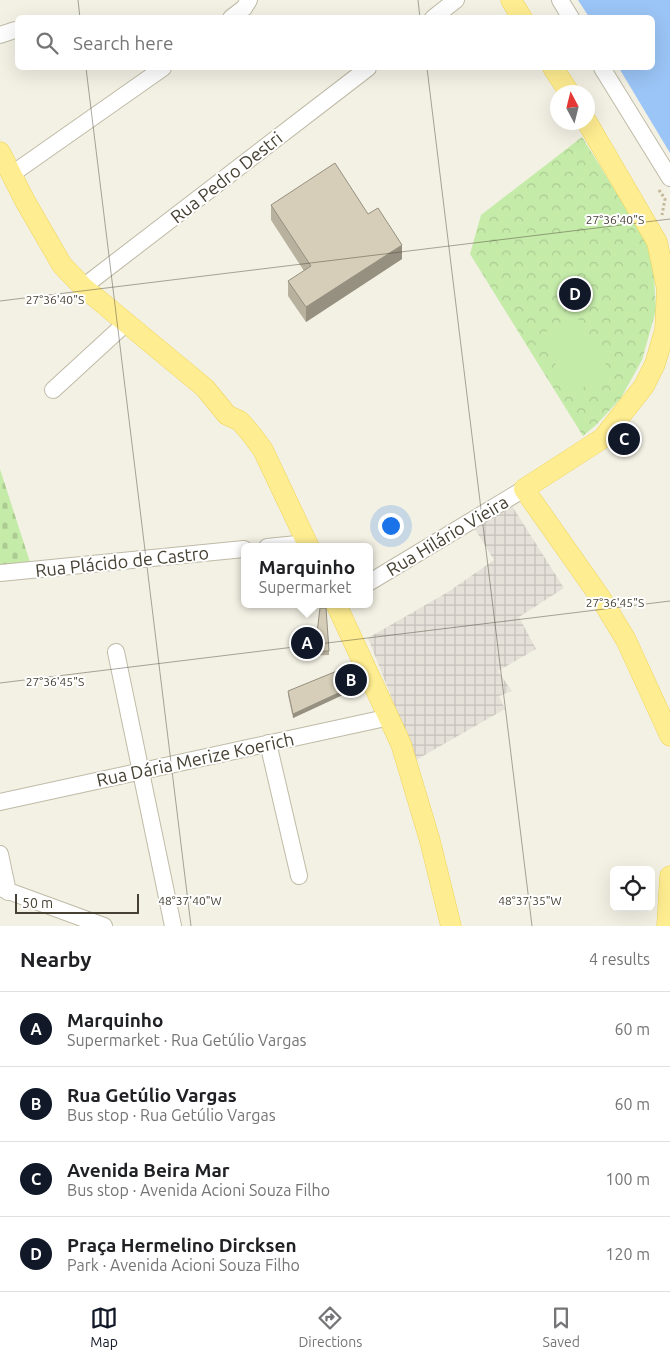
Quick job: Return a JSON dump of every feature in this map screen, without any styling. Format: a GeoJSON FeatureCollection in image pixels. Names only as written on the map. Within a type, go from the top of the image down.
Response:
{"type":"FeatureCollection","features":[{"type":"Feature","properties":{"kind":"main road"},"geometry":{"type":"LineString","coordinates":[[511,0],[520,15]]}},
{"type":"Feature","properties":{"kind":"main road"},"geometry":{"type":"LineString","coordinates":[[554,70],[564,85]]}},
{"type":"Feature","properties":{"kind":"main road"},"geometry":{"type":"LineString","coordinates":[[592,130],[657,242],[667,289],[665,330],[655,364],[644,386],[603,438],[524,489],[600,597],[626,640],[659,708],[670,736]]}},
{"type":"Feature","properties":{"kind":"main road"},"geometry":{"type":"LineString","coordinates":[[0,152],[28,208],[62,265],[84,287],[205,388],[227,415],[240,420],[252,435],[263,450],[307,543]]}},
{"type":"Feature","properties":{"kind":"main road"},"geometry":{"type":"LineString","coordinates":[[338,608],[390,717],[414,784],[451,926]]}},
{"type":"Feature","properties":{"kind":"main road"},"geometry":{"type":"LineString","coordinates":[[667,926],[670,876]]}},
{"type":"Feature","properties":{"kind":"street"},"geometry":{"type":"LineString","coordinates":[[235,15],[244,8],[249,0]]}},
{"type":"Feature","properties":{"kind":"street"},"geometry":{"type":"LineString","coordinates":[[560,0],[569,15]]}},
{"type":"Feature","properties":{"kind":"street"},"geometry":{"type":"LineString","coordinates":[[437,15],[452,3]]}},
{"type":"Feature","properties":{"kind":"street"},"geometry":{"type":"LineString","coordinates":[[12,174],[160,70]]}},
{"type":"Feature","properties":{"kind":"street","name":"Rua Pedro Destri"},"geometry":{"type":"LineString","coordinates":[[84,287],[365,70]]}},
{"type":"Feature","properties":{"kind":"street"},"geometry":{"type":"LineString","coordinates":[[603,70],[662,180]]}},
{"type":"Feature","properties":{"kind":"street"},"geometry":{"type":"LineString","coordinates":[[54,390],[126,323]]}},
{"type":"Feature","properties":{"kind":"street","name":"Rua Hilário Vieira"},"geometry":{"type":"LineString","coordinates":[[373,580],[524,489]]}},
{"type":"Feature","properties":{"kind":"street","name":"Rua Plácido de Castro"},"geometry":{"type":"LineString","coordinates":[[0,573],[241,549]]}},
{"type":"Feature","properties":{"kind":"street"},"geometry":{"type":"LineString","coordinates":[[116,652],[174,926]]}},
{"type":"Feature","properties":{"kind":"street","name":"Rua Dária Merize Koerich"},"geometry":{"type":"LineString","coordinates":[[0,802],[390,717]]}},
{"type":"Feature","properties":{"kind":"street"},"geometry":{"type":"LineString","coordinates":[[268,744],[299,876]]}},
{"type":"Feature","properties":{"kind":"street"},"geometry":{"type":"LineString","coordinates":[[0,854],[4,890],[102,926]]}},
{"type":"Feature","properties":{"kind":"path"},"geometry":{"type":"LineString","coordinates":[[657,242],[665,199],[662,180]]}},
{"type":"Feature","properties":{"kind":"shaded area"},"geometry":{"type":"Polygon","coordinates":[[[512,506],[564,588],[519,617],[536,649],[498,671],[512,691],[499,696],[505,709],[416,760],[368,638],[448,592],[494,560],[473,526],[512,506]]]}},
{"type":"Feature","properties":{"kind":"green space"},"geometry":{"type":"Polygon","coordinates":[[[582,137],[650,247],[656,310],[642,360],[621,398],[583,436],[470,254],[481,215],[582,137]]]}},
{"type":"Feature","properties":{"kind":"green space"},"geometry":{"type":"Polygon","coordinates":[[[575,314],[610,371],[574,393],[538,337],[575,314]]]}},
{"type":"Feature","properties":{"kind":"green space"},"geometry":{"type":"Polygon","coordinates":[[[0,469],[31,565],[0,567],[0,469]]]}},
{"type":"Feature","properties":{"kind":"water"},"geometry":{"type":"Polygon","coordinates":[[[578,0],[670,0],[670,153],[620,70],[655,70],[655,15],[588,15],[578,0]]]}},
{"type":"Feature","properties":{"kind":"building"},"geometry":{"type":"Polygon","coordinates":[[[335,163],[368,214],[378,208],[402,245],[306,307],[288,281],[311,266],[271,205],[335,163]]]}},
{"type":"Feature","properties":{"kind":"building"},"geometry":{"type":"Polygon","coordinates":[[[320,608],[326,608],[329,651],[300,652],[300,635],[317,633],[320,608]]]}},
{"type":"Feature","properties":{"kind":"building"},"geometry":{"type":"Polygon","coordinates":[[[337,671],[347,689],[293,714],[288,691],[337,671]]]}},
{"type":"Feature","properties":{"kind":"place","name":"Praça Hermelino Dircksen"},"geometry":{"type":"Point","coordinates":[575,294]}},
{"type":"Feature","properties":{"kind":"place","name":"Avenida Beira Mar"},"geometry":{"type":"Point","coordinates":[624,439]}},
{"type":"Feature","properties":{"kind":"place","name":"Marquinho"},"geometry":{"type":"Point","coordinates":[307,643]}},
{"type":"Feature","properties":{"kind":"place","name":"Rua Getúlio Vargas"},"geometry":{"type":"Point","coordinates":[351,680]}}]}
